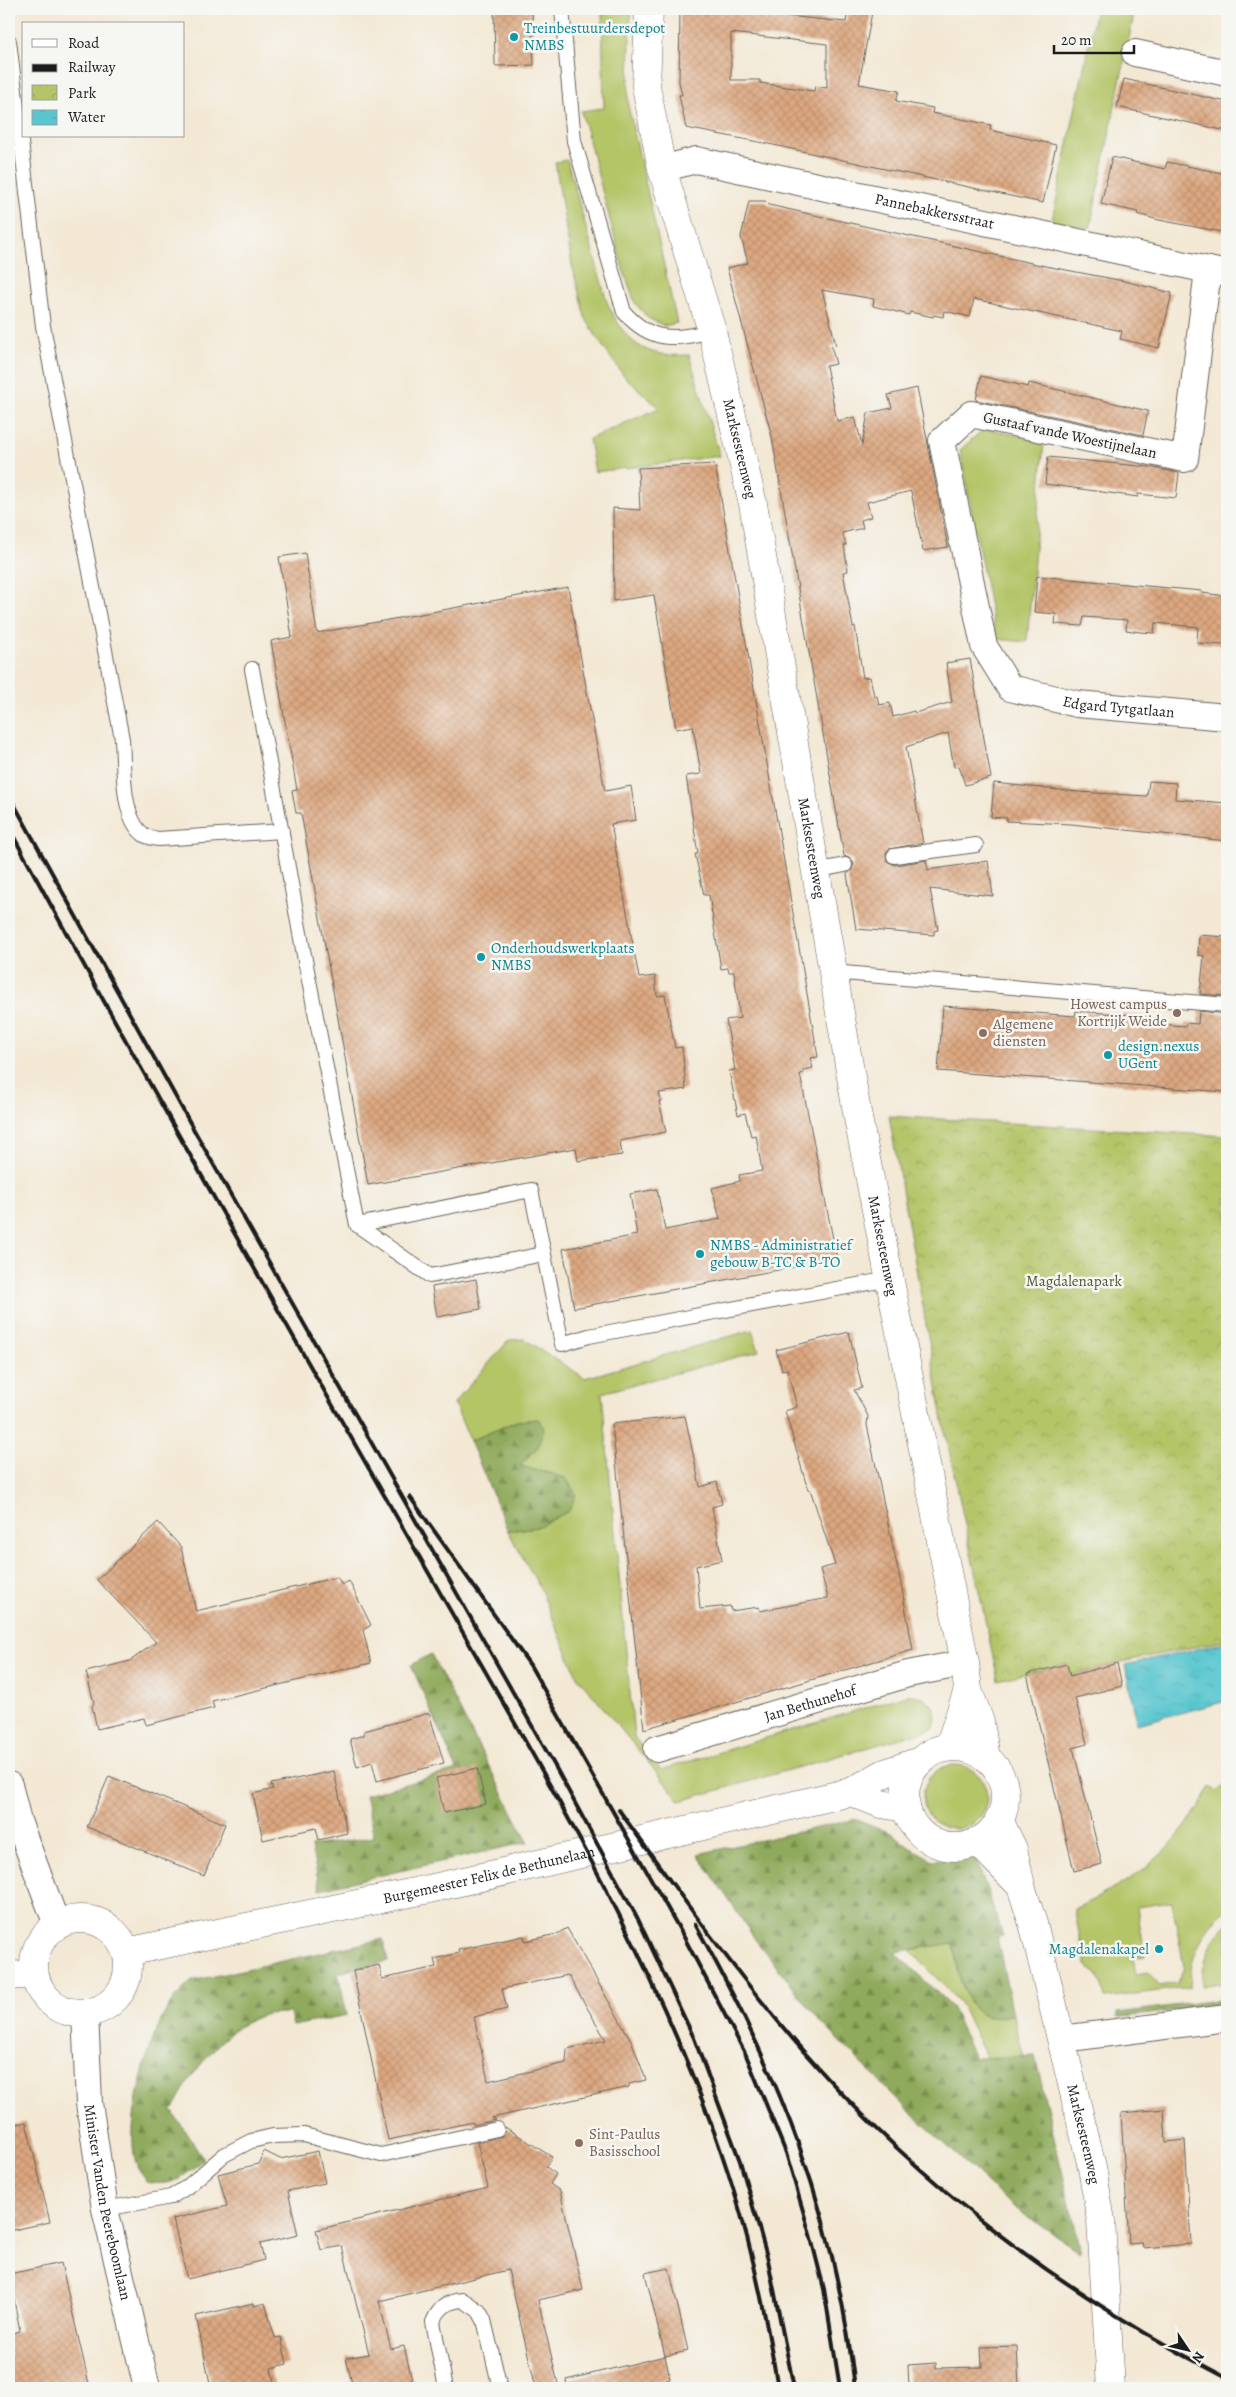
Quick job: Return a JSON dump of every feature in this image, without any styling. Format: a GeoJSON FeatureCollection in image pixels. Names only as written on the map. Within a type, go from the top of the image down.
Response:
{"type":"FeatureCollection","features":[{"type":"Feature","properties":{"kind":"street","name":"Marksesteenweg"},"geometry":{"type":"LineString","coordinates":[[649,9],[646,86],[662,169],[712,331],[753,504],[832,972],[889,1279],[968,1690],[980,1722],[986,1758]]}},
{"type":"Feature","properties":{"kind":"street"},"geometry":{"type":"LineString","coordinates":[[1136,53],[1227,73]]}},
{"type":"Feature","properties":{"kind":"street","name":"Pannebakkersstraat"},"geometry":{"type":"LineString","coordinates":[[662,169],[696,160],[1218,272]]}},
{"type":"Feature","properties":{"kind":"street","name":"Gustaaf vande Woestijnelaan"},"geometry":{"type":"LineString","coordinates":[[1010,688],[984,646],[942,441],[971,414],[1186,459],[1218,272]]}},
{"type":"Feature","properties":{"kind":"street","name":"Edgard Tytgatlaan"},"geometry":{"type":"LineString","coordinates":[[1010,688],[1077,704],[1227,717]]}},
{"type":"Feature","properties":{"kind":"street","name":"Jan Bethunehof"},"geometry":{"type":"LineString","coordinates":[[657,1749],[908,1674],[964,1663]]}},
{"type":"Feature","properties":{"kind":"street","name":"Marksesteenweg"},"geometry":{"type":"LineString","coordinates":[[949,1747],[968,1690]]}},
{"type":"Feature","properties":{"kind":"street"},"geometry":{"type":"LineString","coordinates":[[949,1747],[965,1747],[986,1758],[1000,1775],[1004,1790],[1004,1805],[999,1820],[990,1833],[977,1842],[960,1847],[942,1845],[926,1838],[913,1824],[906,1808],[905,1790],[910,1774],[920,1761],[933,1752],[949,1747]]}},
{"type":"Feature","properties":{"kind":"street","name":"Burgemeester Felix de Bethunelaan"},"geometry":{"type":"LineString","coordinates":[[127,1952],[429,1889],[850,1792],[885,1773],[920,1761]]}},
{"type":"Feature","properties":{"kind":"street"},"geometry":{"type":"LineString","coordinates":[[9,1785],[18,1821],[57,1925]]}},
{"type":"Feature","properties":{"kind":"street"},"geometry":{"type":"LineString","coordinates":[[850,1792],[881,1804],[906,1808]]}},
{"type":"Feature","properties":{"kind":"street","name":"Marksesteenweg"},"geometry":{"type":"LineString","coordinates":[[999,1820],[1013,1849],[1021,1886],[1034,1927],[1092,2167],[1101,2220],[1111,2388]]}},
{"type":"Feature","properties":{"kind":"street","name":"Marksesteenweg"},"geometry":{"type":"LineString","coordinates":[[977,1842],[1021,1886]]}},
{"type":"Feature","properties":{"kind":"street"},"geometry":{"type":"LineString","coordinates":[[77,1918],[98,1922],[116,1934],[127,1952],[128,1973],[120,1993],[105,2007],[85,2014],[68,2012],[52,2004],[40,1990],[21,1975],[35,1955],[43,1938],[57,1925],[77,1918]]}},
{"type":"Feature","properties":{"kind":"street","name":"Minister Vanden Peereboomlaan"},"geometry":{"type":"LineString","coordinates":[[85,2014],[89,2103],[105,2209],[147,2388]]}},
{"type":"Feature","properties":{"kind":"street"},"geometry":{"type":"LineString","coordinates":[[1062,2039],[1227,2018]]}},
{"type":"Feature","properties":{"kind":"lane"},"geometry":{"type":"LineString","coordinates":[[562,9],[574,141],[624,312],[634,323],[649,333],[665,338],[683,338],[712,331]]}},
{"type":"Feature","properties":{"kind":"lane"},"geometry":{"type":"LineString","coordinates":[[9,41],[43,326],[122,740],[128,807],[134,823],[143,834],[158,839],[282,831]]}},
{"type":"Feature","properties":{"kind":"lane"},"geometry":{"type":"LineString","coordinates":[[252,669],[357,1225],[430,1276],[544,1254]]}},
{"type":"Feature","properties":{"kind":"lane"},"geometry":{"type":"LineString","coordinates":[[894,856],[976,846]]}},
{"type":"Feature","properties":{"kind":"lane"},"geometry":{"type":"LineString","coordinates":[[815,870],[845,865]]}},
{"type":"Feature","properties":{"kind":"lane"},"geometry":{"type":"LineString","coordinates":[[832,972],[1227,1005]]}},
{"type":"Feature","properties":{"kind":"lane"},"geometry":{"type":"LineString","coordinates":[[357,1225],[531,1190],[562,1344],[589,1336],[889,1279]]}},
{"type":"Feature","properties":{"kind":"lane"},"geometry":{"type":"LineString","coordinates":[[105,2209],[171,2197],[187,2187],[224,2155],[251,2141],[273,2136],[304,2135],[381,2155],[496,2129]]}},
{"type":"Feature","properties":{"kind":"lane"},"geometry":{"type":"LineString","coordinates":[[446,2388],[433,2322],[444,2305],[463,2300],[480,2311],[484,2320],[500,2388]]}},
{"type":"Feature","properties":{"kind":"green space"},"geometry":{"type":"Polygon","coordinates":[[[602,9],[631,9],[628,105],[677,323],[664,326],[648,318],[635,303],[623,269],[581,111],[604,108],[602,9]]]}},
{"type":"Feature","properties":{"kind":"green space"},"geometry":{"type":"Polygon","coordinates":[[[1096,9],[1135,9],[1090,228],[1052,221],[1096,9]]]}},
{"type":"Feature","properties":{"kind":"green space"},"geometry":{"type":"Polygon","coordinates":[[[567,160],[607,302],[614,316],[629,338],[638,345],[659,354],[689,355],[720,456],[595,472],[589,439],[659,408],[624,376],[599,341],[585,317],[572,265],[555,162],[567,160]]]}},
{"type":"Feature","properties":{"kind":"green space"},"geometry":{"type":"Polygon","coordinates":[[[985,428],[1044,442],[1027,642],[996,639],[960,450],[985,428]]]}},
{"type":"Feature","properties":{"kind":"green space","name":"Magdalenapark"},"geometry":{"type":"Polygon","coordinates":[[[889,1116],[1227,1136],[1227,1640],[1117,1663],[1070,1676],[1067,1664],[998,1680],[944,1426],[889,1116]]]}},
{"type":"Feature","properties":{"kind":"green space"},"geometry":{"type":"Polygon","coordinates":[[[752,1330],[759,1351],[602,1393],[634,1737],[661,1770],[907,1695],[920,1697],[931,1704],[936,1715],[936,1721],[933,1729],[680,1801],[577,1676],[540,1588],[508,1531],[537,1527],[569,1511],[576,1494],[552,1473],[533,1471],[519,1466],[538,1447],[517,1421],[470,1441],[454,1403],[509,1340],[524,1339],[585,1378],[752,1330]]]}},
{"type":"Feature","properties":{"kind":"green space"},"geometry":{"type":"Polygon","coordinates":[[[538,1419],[544,1428],[538,1447],[520,1466],[566,1478],[576,1494],[569,1511],[537,1527],[508,1531],[470,1441],[517,1421],[538,1419]]]}},
{"type":"Feature","properties":{"kind":"green space"},"geometry":{"type":"Polygon","coordinates":[[[431,1654],[528,1842],[320,1889],[311,1846],[374,1837],[365,1795],[457,1770],[411,1665],[431,1654]]]}},
{"type":"Feature","properties":{"kind":"green space"},"geometry":{"type":"Polygon","coordinates":[[[955,1765],[973,1771],[981,1779],[987,1797],[981,1815],[973,1823],[955,1829],[937,1823],[929,1815],[923,1797],[929,1779],[937,1771],[955,1765]]]}},
{"type":"Feature","properties":{"kind":"green space"},"geometry":{"type":"Polygon","coordinates":[[[1227,1783],[1227,1907],[1211,1924],[1200,1943],[1192,1964],[1189,1987],[1105,1998],[1098,1973],[1086,1965],[1074,1909],[1138,1874],[1154,1861],[1183,1829],[1211,1786],[1217,1792],[1227,1783]],[[1172,1902],[1137,1907],[1145,1956],[1133,1958],[1136,1974],[1148,1972],[1159,1986],[1178,1983],[1184,1967],[1172,1902]]]}},
{"type":"Feature","properties":{"kind":"green space"},"geometry":{"type":"Polygon","coordinates":[[[857,1819],[893,1834],[909,1847],[933,1860],[976,1858],[1003,1936],[997,1937],[1013,2015],[986,2016],[978,2012],[971,2005],[962,1985],[953,1943],[895,1952],[952,2007],[974,2058],[1035,2056],[1081,2252],[1012,2206],[904,2106],[820,2021],[757,1942],[698,1854],[857,1819]]]}},
{"type":"Feature","properties":{"kind":"green space"},"geometry":{"type":"Polygon","coordinates":[[[1227,1924],[1227,1982],[1202,1986],[1205,1960],[1208,1952],[1216,1937],[1227,1924]]]}},
{"type":"Feature","properties":{"kind":"green space"},"geometry":{"type":"Polygon","coordinates":[[[383,1939],[388,1961],[338,1973],[347,2015],[293,2026],[290,2013],[267,2014],[252,2019],[223,2039],[188,2082],[172,2111],[204,2159],[185,2175],[172,2182],[147,2182],[138,2169],[134,2152],[135,2107],[140,2082],[155,2034],[177,1995],[192,1981],[383,1939]]]}},
{"type":"Feature","properties":{"kind":"green space"},"geometry":{"type":"Polygon","coordinates":[[[953,1943],[962,1985],[971,2005],[978,2012],[986,2016],[1013,2015],[1024,2057],[987,2059],[961,2004],[910,1950],[953,1943]]]}},
{"type":"Feature","properties":{"kind":"green space"},"geometry":{"type":"Polygon","coordinates":[[[1227,1999],[1227,2004],[1118,2018],[1118,2013],[1227,1999]]]}},
{"type":"Feature","properties":{"kind":"water"},"geometry":{"type":"Polygon","coordinates":[[[1227,1642],[1227,1701],[1137,1724],[1125,1665],[1227,1642]]]}},
{"type":"Feature","properties":{"kind":"building","name":"Treinbestuurdersdepot NMBS"},"geometry":{"type":"Polygon","coordinates":[[[494,9],[532,9],[534,65],[495,66],[494,9]]]}},
{"type":"Feature","properties":{"kind":"building"},"geometry":{"type":"Polygon","coordinates":[[[680,9],[738,9],[738,11],[846,22],[848,9],[872,12],[859,84],[899,91],[896,101],[933,108],[932,113],[991,125],[990,130],[1056,145],[1043,203],[686,128],[679,95],[682,95],[679,82],[680,9]],[[731,33],[731,80],[760,80],[760,83],[814,91],[815,86],[827,88],[827,44],[731,33]]]}},
{"type":"Feature","properties":{"kind":"building"},"geometry":{"type":"Polygon","coordinates":[[[1124,79],[1227,102],[1227,131],[1117,107],[1124,79]]]}},
{"type":"Feature","properties":{"kind":"building"},"geometry":{"type":"Polygon","coordinates":[[[1112,157],[1165,169],[1167,162],[1227,174],[1227,233],[1159,220],[1137,214],[1138,212],[1101,204],[1112,157]]]}},
{"type":"Feature","properties":{"kind":"building"},"geometry":{"type":"Polygon","coordinates":[[[749,201],[765,201],[769,205],[1172,293],[1159,348],[1120,339],[1122,331],[974,299],[970,317],[944,311],[943,317],[934,315],[933,317],[910,312],[909,315],[873,306],[874,299],[822,290],[836,345],[831,346],[836,364],[826,366],[837,421],[855,417],[862,445],[868,413],[892,408],[888,395],[917,388],[948,547],[923,551],[911,491],[867,502],[871,517],[861,520],[863,528],[842,533],[846,545],[844,545],[848,571],[843,572],[853,627],[855,626],[863,678],[870,677],[874,696],[877,696],[879,705],[890,703],[893,717],[914,711],[915,713],[952,702],[946,663],[970,659],[991,778],[965,785],[959,766],[954,767],[948,733],[906,747],[923,843],[889,849],[886,853],[887,861],[895,865],[926,860],[928,870],[988,861],[993,896],[930,889],[938,930],[934,931],[934,935],[856,929],[847,874],[851,871],[854,864],[851,859],[844,856],[772,437],[727,268],[748,263],[741,237],[749,201]]]}},
{"type":"Feature","properties":{"kind":"building"},"geometry":{"type":"Polygon","coordinates":[[[981,376],[1028,387],[1029,383],[1148,411],[1143,435],[976,400],[981,376]]]}},
{"type":"Feature","properties":{"kind":"building"},"geometry":{"type":"Polygon","coordinates":[[[1048,457],[1149,467],[1179,473],[1176,498],[1138,494],[1138,497],[1045,484],[1048,457]]]}},
{"type":"Feature","properties":{"kind":"building"},"geometry":{"type":"Polygon","coordinates":[[[715,464],[818,1057],[810,1058],[813,1068],[803,1070],[804,1073],[800,1074],[837,1259],[574,1308],[563,1249],[637,1235],[630,1194],[657,1189],[665,1230],[720,1219],[712,1188],[740,1181],[739,1175],[762,1171],[756,1135],[751,1136],[745,1113],[738,1115],[729,1071],[735,1070],[726,1020],[740,1018],[734,972],[729,972],[728,968],[721,969],[709,895],[704,895],[695,854],[698,854],[686,776],[701,774],[693,726],[676,729],[654,595],[614,601],[613,508],[640,510],[638,468],[715,464]]]}},
{"type":"Feature","properties":{"kind":"building","name":"Onderhoudswerkplaats NMBS"},"geometry":{"type":"Polygon","coordinates":[[[305,553],[317,633],[568,587],[605,791],[631,786],[636,820],[611,824],[639,978],[655,976],[657,996],[665,995],[675,1048],[682,1047],[686,1089],[659,1093],[666,1132],[620,1141],[622,1155],[578,1161],[576,1148],[368,1185],[301,813],[296,813],[292,791],[297,790],[271,641],[292,637],[279,557],[305,553]]]}},
{"type":"Feature","properties":{"kind":"building"},"geometry":{"type":"Polygon","coordinates":[[[1037,576],[1202,591],[1202,593],[1227,596],[1225,645],[1197,643],[1198,627],[1155,623],[1154,633],[1140,632],[1126,630],[1127,620],[1084,617],[1082,626],[1055,624],[1056,614],[1034,612],[1037,576]]]}},
{"type":"Feature","properties":{"kind":"building"},"geometry":{"type":"Polygon","coordinates":[[[1149,781],[1176,783],[1175,799],[1227,803],[1227,841],[1071,824],[1007,821],[1007,818],[991,817],[994,783],[1078,792],[1147,796],[1149,781]]]}},
{"type":"Feature","properties":{"kind":"building"},"geometry":{"type":"Polygon","coordinates":[[[1199,935],[1227,937],[1227,996],[1200,994],[1204,956],[1198,955],[1199,935]]]}},
{"type":"Feature","properties":{"kind":"building"},"geometry":{"type":"Polygon","coordinates":[[[943,1006],[1075,1016],[1076,1011],[1146,1016],[1146,1023],[1185,1026],[1186,1023],[1198,1024],[1199,1011],[1227,1014],[1227,1092],[938,1071],[943,1006]]]}},
{"type":"Feature","properties":{"kind":"building"},"geometry":{"type":"Polygon","coordinates":[[[476,1279],[481,1309],[437,1317],[432,1287],[476,1279]]]}},
{"type":"Feature","properties":{"kind":"building"},"geometry":{"type":"Polygon","coordinates":[[[849,1332],[862,1388],[854,1390],[868,1416],[867,1425],[913,1650],[644,1729],[612,1424],[685,1416],[700,1487],[717,1482],[722,1504],[712,1507],[722,1560],[696,1566],[700,1609],[730,1606],[731,1611],[759,1607],[760,1611],[828,1598],[820,1569],[835,1565],[810,1489],[808,1490],[785,1411],[797,1407],[787,1369],[782,1370],[776,1350],[849,1332]]]}},
{"type":"Feature","properties":{"kind":"building"},"geometry":{"type":"Polygon","coordinates":[[[158,1522],[181,1547],[196,1611],[337,1577],[342,1585],[349,1581],[371,1625],[363,1630],[371,1663],[212,1701],[214,1708],[146,1725],[144,1718],[97,1729],[92,1706],[94,1703],[86,1672],[130,1661],[156,1642],[97,1580],[158,1522]]]}},
{"type":"Feature","properties":{"kind":"building"},"geometry":{"type":"Polygon","coordinates":[[[1117,1663],[1122,1686],[1075,1698],[1087,1744],[1073,1748],[1102,1864],[1074,1871],[1027,1674],[1067,1664],[1070,1676],[1117,1663]]]}},
{"type":"Feature","properties":{"kind":"building"},"geometry":{"type":"Polygon","coordinates":[[[429,1713],[444,1763],[377,1781],[372,1762],[357,1767],[350,1739],[364,1735],[364,1731],[429,1713]]]}},
{"type":"Feature","properties":{"kind":"building"},"geometry":{"type":"Polygon","coordinates":[[[477,1768],[486,1804],[444,1813],[436,1778],[477,1768]]]}},
{"type":"Feature","properties":{"kind":"building"},"geometry":{"type":"Polygon","coordinates":[[[334,1771],[347,1833],[319,1840],[316,1828],[263,1840],[253,1794],[273,1789],[271,1784],[334,1771]]]}},
{"type":"Feature","properties":{"kind":"building"},"geometry":{"type":"Polygon","coordinates":[[[109,1776],[225,1824],[204,1876],[87,1827],[109,1776]]]}},
{"type":"Feature","properties":{"kind":"building"},"geometry":{"type":"Polygon","coordinates":[[[567,1928],[632,2042],[646,2080],[629,2084],[629,2087],[492,2118],[496,2120],[473,2125],[473,2122],[388,2140],[353,1971],[379,1965],[382,1979],[436,1967],[434,1959],[459,1953],[458,1950],[524,1936],[525,1941],[557,1934],[567,1928]],[[568,1975],[502,1989],[507,2009],[474,2017],[488,2081],[566,2063],[567,2049],[606,2040],[568,1975]]]}},
{"type":"Feature","properties":{"kind":"building"},"geometry":{"type":"Polygon","coordinates":[[[1164,2109],[1166,2142],[1185,2140],[1191,2244],[1143,2248],[1142,2243],[1129,2244],[1121,2113],[1164,2109]]]}},
{"type":"Feature","properties":{"kind":"building"},"geometry":{"type":"Polygon","coordinates":[[[26,2122],[50,2222],[9,2231],[9,2126],[26,2122]]]}},
{"type":"Feature","properties":{"kind":"building"},"geometry":{"type":"Polygon","coordinates":[[[505,2127],[552,2157],[546,2167],[556,2174],[550,2184],[560,2191],[583,2290],[538,2300],[559,2388],[536,2388],[508,2270],[379,2301],[391,2349],[404,2346],[414,2388],[353,2388],[346,2358],[369,2354],[342,2246],[321,2250],[316,2230],[488,2188],[477,2142],[503,2136],[505,2127]]]}},
{"type":"Feature","properties":{"kind":"building"},"geometry":{"type":"Polygon","coordinates":[[[264,2151],[280,2159],[318,2151],[325,2183],[288,2191],[298,2235],[260,2244],[264,2260],[187,2279],[173,2219],[227,2206],[218,2174],[258,2164],[264,2151]]]}},
{"type":"Feature","properties":{"kind":"building"},"geometry":{"type":"Polygon","coordinates":[[[61,2263],[90,2388],[9,2388],[9,2334],[20,2331],[9,2274],[61,2263]]]}},
{"type":"Feature","properties":{"kind":"building"},"geometry":{"type":"Polygon","coordinates":[[[669,2268],[688,2351],[665,2356],[645,2273],[669,2268]]]}},
{"type":"Feature","properties":{"kind":"building"},"geometry":{"type":"Polygon","coordinates":[[[254,2303],[254,2306],[265,2303],[275,2338],[281,2337],[287,2364],[271,2368],[275,2388],[211,2388],[196,2316],[254,2303]]]}},
{"type":"Feature","properties":{"kind":"building"},"geometry":{"type":"Polygon","coordinates":[[[1017,2346],[1019,2388],[909,2388],[908,2365],[936,2363],[936,2368],[982,2367],[981,2347],[1017,2346]]]}},
{"type":"Feature","properties":{"kind":"building"},"geometry":{"type":"Polygon","coordinates":[[[665,2356],[670,2379],[632,2388],[567,2388],[566,2380],[665,2356]]]}},
{"type":"Feature","properties":{"kind":"railway"},"geometry":{"type":"LineString","coordinates":[[9,795],[194,1130],[556,1768],[638,1919],[694,2038],[740,2161],[768,2260],[794,2388]]}},
{"type":"Feature","properties":{"kind":"railway"},"geometry":{"type":"LineString","coordinates":[[9,828],[111,1015],[556,1796],[637,1950],[673,2029],[706,2109],[734,2191],[759,2289],[778,2388]]}},
{"type":"Feature","properties":{"kind":"railway"},"geometry":{"type":"LineString","coordinates":[[410,1497],[530,1665],[685,1939],[746,2055],[786,2153],[811,2238],[824,2289],[840,2388]]}},
{"type":"Feature","properties":{"kind":"railway"},"geometry":{"type":"LineString","coordinates":[[619,1810],[708,1933],[779,2023],[849,2101],[897,2148],[947,2193],[1054,2275],[1110,2312],[1227,2378]]}},
{"type":"Feature","properties":{"kind":"railway"},"geometry":{"type":"LineString","coordinates":[[695,1924],[753,2036],[800,2148],[834,2263],[846,2324],[855,2388]]}},
{"type":"Feature","properties":{"kind":"place","name":"Treinbestuurdersdepot NMBS"},"geometry":{"type":"Point","coordinates":[514,37]}},
{"type":"Feature","properties":{"kind":"place","name":"Onderhoudswerkplaats NMBS"},"geometry":{"type":"Point","coordinates":[481,957]}},
{"type":"Feature","properties":{"kind":"place","name":"Howest campus Kortrijk Weide"},"geometry":{"type":"Point","coordinates":[1177,1013]}},
{"type":"Feature","properties":{"kind":"place","name":"Algemene diensten"},"geometry":{"type":"Point","coordinates":[983,1033]}},
{"type":"Feature","properties":{"kind":"place","name":"design.nexus UGent"},"geometry":{"type":"Point","coordinates":[1108,1055]}},
{"type":"Feature","properties":{"kind":"place","name":"NMBS - Administratief gebouw B-TC & B-TO"},"geometry":{"type":"Point","coordinates":[700,1254]}},
{"type":"Feature","properties":{"kind":"place","name":"Magdalenakapel"},"geometry":{"type":"Point","coordinates":[1159,1949]}},
{"type":"Feature","properties":{"kind":"place","name":"Sint-Paulus Basisschool"},"geometry":{"type":"Point","coordinates":[579,2143]}}]}
